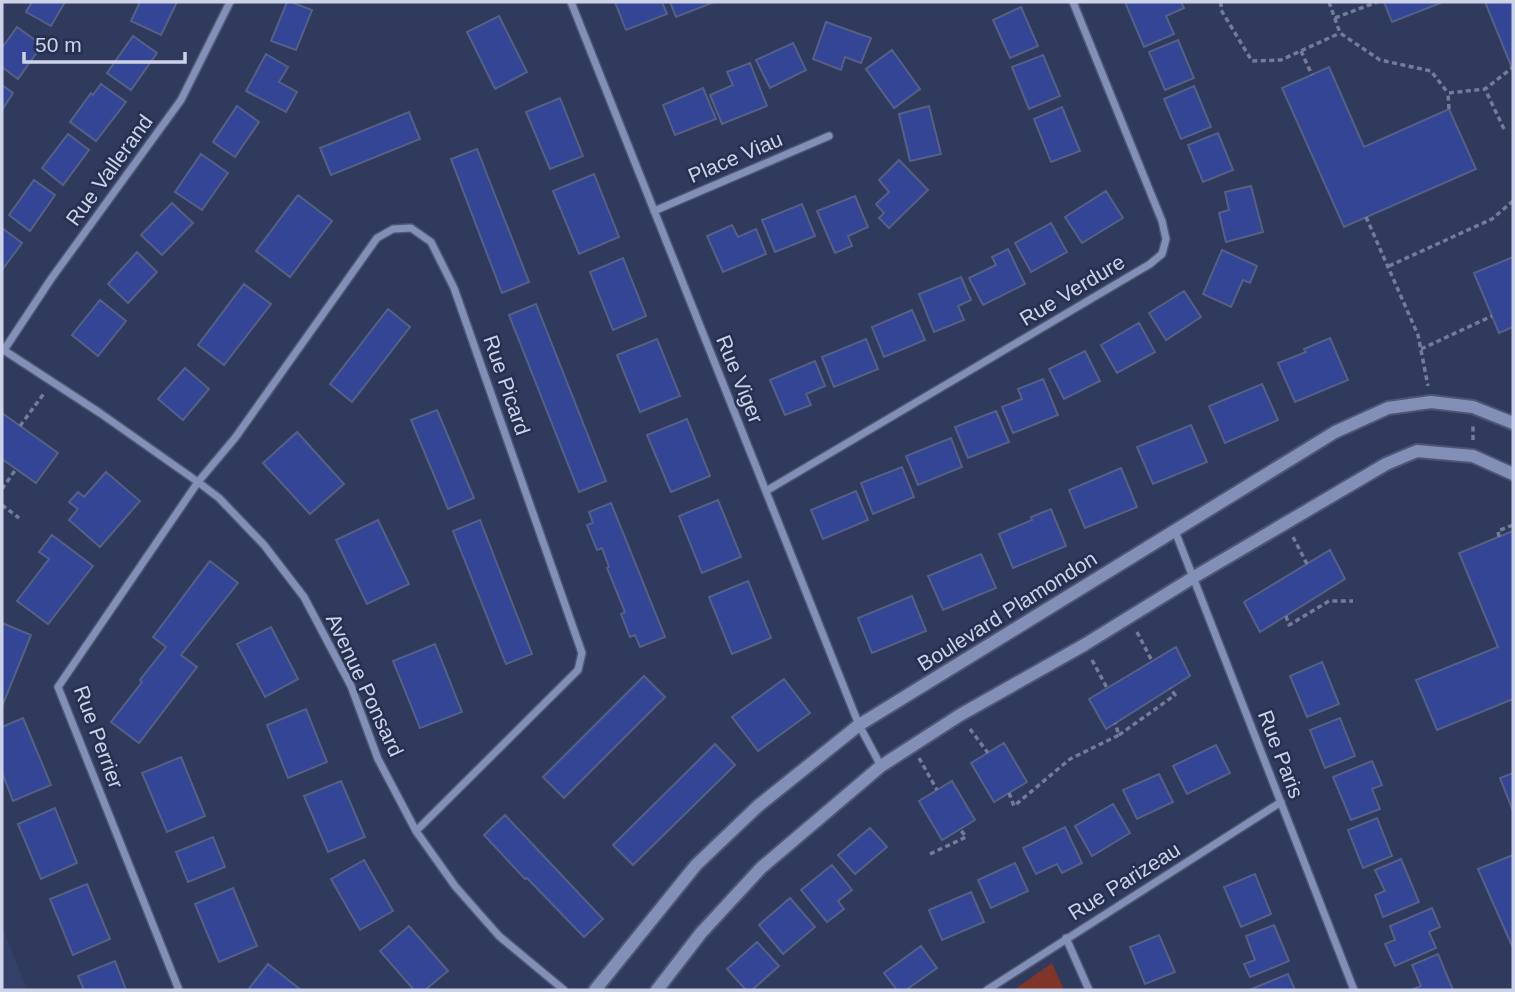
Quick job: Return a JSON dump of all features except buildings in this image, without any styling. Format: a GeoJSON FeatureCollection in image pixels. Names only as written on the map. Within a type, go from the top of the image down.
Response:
{"type":"FeatureCollection","features":[{"type":"Feature","properties":{"kind":"street","name":"Rue Vallerand"},"geometry":{"type":"LineString","coordinates":[[3,349],[181,100],[230,2]]}},
{"type":"Feature","properties":{"kind":"street","name":"Rue Viger"},"geometry":{"type":"LineString","coordinates":[[571,2],[859,725],[881,766]]}},
{"type":"Feature","properties":{"kind":"street","name":"Rue Verdure"},"geometry":{"type":"LineString","coordinates":[[766,491],[1163,254],[1166,239],[1162,221],[1073,2]]}},
{"type":"Feature","properties":{"kind":"street","name":"Place Viau"},"geometry":{"type":"LineString","coordinates":[[654,211],[829,136]]}},
{"type":"Feature","properties":{"kind":"street","name":"Rue Picard"},"geometry":{"type":"LineString","coordinates":[[198,482],[235,438],[377,238],[393,229],[411,228],[431,242],[454,288],[582,653],[578,670],[416,831]]}},
{"type":"Feature","properties":{"kind":"street","name":"Avenue Ponsard"},"geometry":{"type":"LineString","coordinates":[[3,349],[198,482],[219,498],[264,545],[304,597],[351,686],[379,759],[416,831],[455,886],[499,936],[564,990]]}},
{"type":"Feature","properties":{"kind":"street","name":"Boulevard Plamondon"},"geometry":{"type":"LineString","coordinates":[[595,990],[696,865],[758,806],[859,725],[1175,530],[1335,432],[1388,408],[1431,402],[1473,407],[1513,424]]}},
{"type":"Feature","properties":{"kind":"street"},"geometry":{"type":"LineString","coordinates":[[657,990],[701,933],[761,868],[881,766],[960,715],[1084,645],[1386,464],[1417,451],[1473,456],[1513,474]]}},
{"type":"Feature","properties":{"kind":"street","name":"Rue Perrier"},"geometry":{"type":"LineString","coordinates":[[178,990],[58,687],[198,482]]}},
{"type":"Feature","properties":{"kind":"street","name":"Rue Paris"},"geometry":{"type":"LineString","coordinates":[[1175,530],[1354,990]]}},
{"type":"Feature","properties":{"kind":"street","name":"Rue Parizeau"},"geometry":{"type":"LineString","coordinates":[[987,990],[1280,802]]}},
{"type":"Feature","properties":{"kind":"street"},"geometry":{"type":"LineString","coordinates":[[1066,938],[1089,990]]}},
{"type":"Feature","properties":{"kind":"path"},"geometry":{"type":"LineString","coordinates":[[1221,2],[1220,10],[1252,61],[1281,60],[1340,33]]}},
{"type":"Feature","properties":{"kind":"path"},"geometry":{"type":"LineString","coordinates":[[1329,2],[1340,33],[1380,60],[1431,71],[1448,93],[1449,109]]}},
{"type":"Feature","properties":{"kind":"path"},"geometry":{"type":"LineString","coordinates":[[1335,18],[1377,2]]}},
{"type":"Feature","properties":{"kind":"path"},"geometry":{"type":"LineString","coordinates":[[1301,51],[1312,75]]}},
{"type":"Feature","properties":{"kind":"path"},"geometry":{"type":"LineString","coordinates":[[1448,93],[1485,89],[1512,68]]}},
{"type":"Feature","properties":{"kind":"path"},"geometry":{"type":"LineString","coordinates":[[1485,89],[1504,129]]}},
{"type":"Feature","properties":{"kind":"path"},"geometry":{"type":"LineString","coordinates":[[1388,266],[1492,219],[1513,201]]}},
{"type":"Feature","properties":{"kind":"path"},"geometry":{"type":"LineString","coordinates":[[1366,217],[1418,335],[1431,402]]}},
{"type":"Feature","properties":{"kind":"path"},"geometry":{"type":"LineString","coordinates":[[1421,349],[1492,316]]}},
{"type":"Feature","properties":{"kind":"path"},"geometry":{"type":"LineString","coordinates":[[20,426],[53,382]]}},
{"type":"Feature","properties":{"kind":"path"},"geometry":{"type":"LineString","coordinates":[[1473,407],[1473,456]]}},
{"type":"Feature","properties":{"kind":"path"},"geometry":{"type":"LineString","coordinates":[[2,489],[16,469]]}},
{"type":"Feature","properties":{"kind":"path"},"geometry":{"type":"LineString","coordinates":[[2,505],[19,518]]}},
{"type":"Feature","properties":{"kind":"path"},"geometry":{"type":"LineString","coordinates":[[1286,523],[1307,564]]}},
{"type":"Feature","properties":{"kind":"path"},"geometry":{"type":"LineString","coordinates":[[1499,537],[1498,531],[1513,525]]}},
{"type":"Feature","properties":{"kind":"path"},"geometry":{"type":"LineString","coordinates":[[1286,616],[1289,625],[1329,601],[1353,601]]}},
{"type":"Feature","properties":{"kind":"path"},"geometry":{"type":"LineString","coordinates":[[1129,617],[1152,661]]}},
{"type":"Feature","properties":{"kind":"path"},"geometry":{"type":"LineString","coordinates":[[1084,645],[1107,688]]}},
{"type":"Feature","properties":{"kind":"path"},"geometry":{"type":"LineString","coordinates":[[1009,793],[1013,806],[1070,759],[1119,735],[1175,695],[1170,688]]}},
{"type":"Feature","properties":{"kind":"path"},"geometry":{"type":"LineString","coordinates":[[960,715],[988,753]]}},
{"type":"Feature","properties":{"kind":"path"},"geometry":{"type":"LineString","coordinates":[[1115,723],[1119,735]]}},
{"type":"Feature","properties":{"kind":"path"},"geometry":{"type":"LineString","coordinates":[[912,746],[937,790]]}},
{"type":"Feature","properties":{"kind":"path"},"geometry":{"type":"LineString","coordinates":[[930,854],[966,837],[960,829]]}},
{"type":"Feature","properties":{"kind":"shaded area"},"geometry":{"type":"Polygon","coordinates":[[[2,926],[27,990],[2,990],[2,926]]]}},
{"type":"Feature","properties":{"kind":"shaded area"},"geometry":{"type":"Polygon","coordinates":[[[1052,963],[1064,990],[1014,990],[1052,963]]]}}]}
